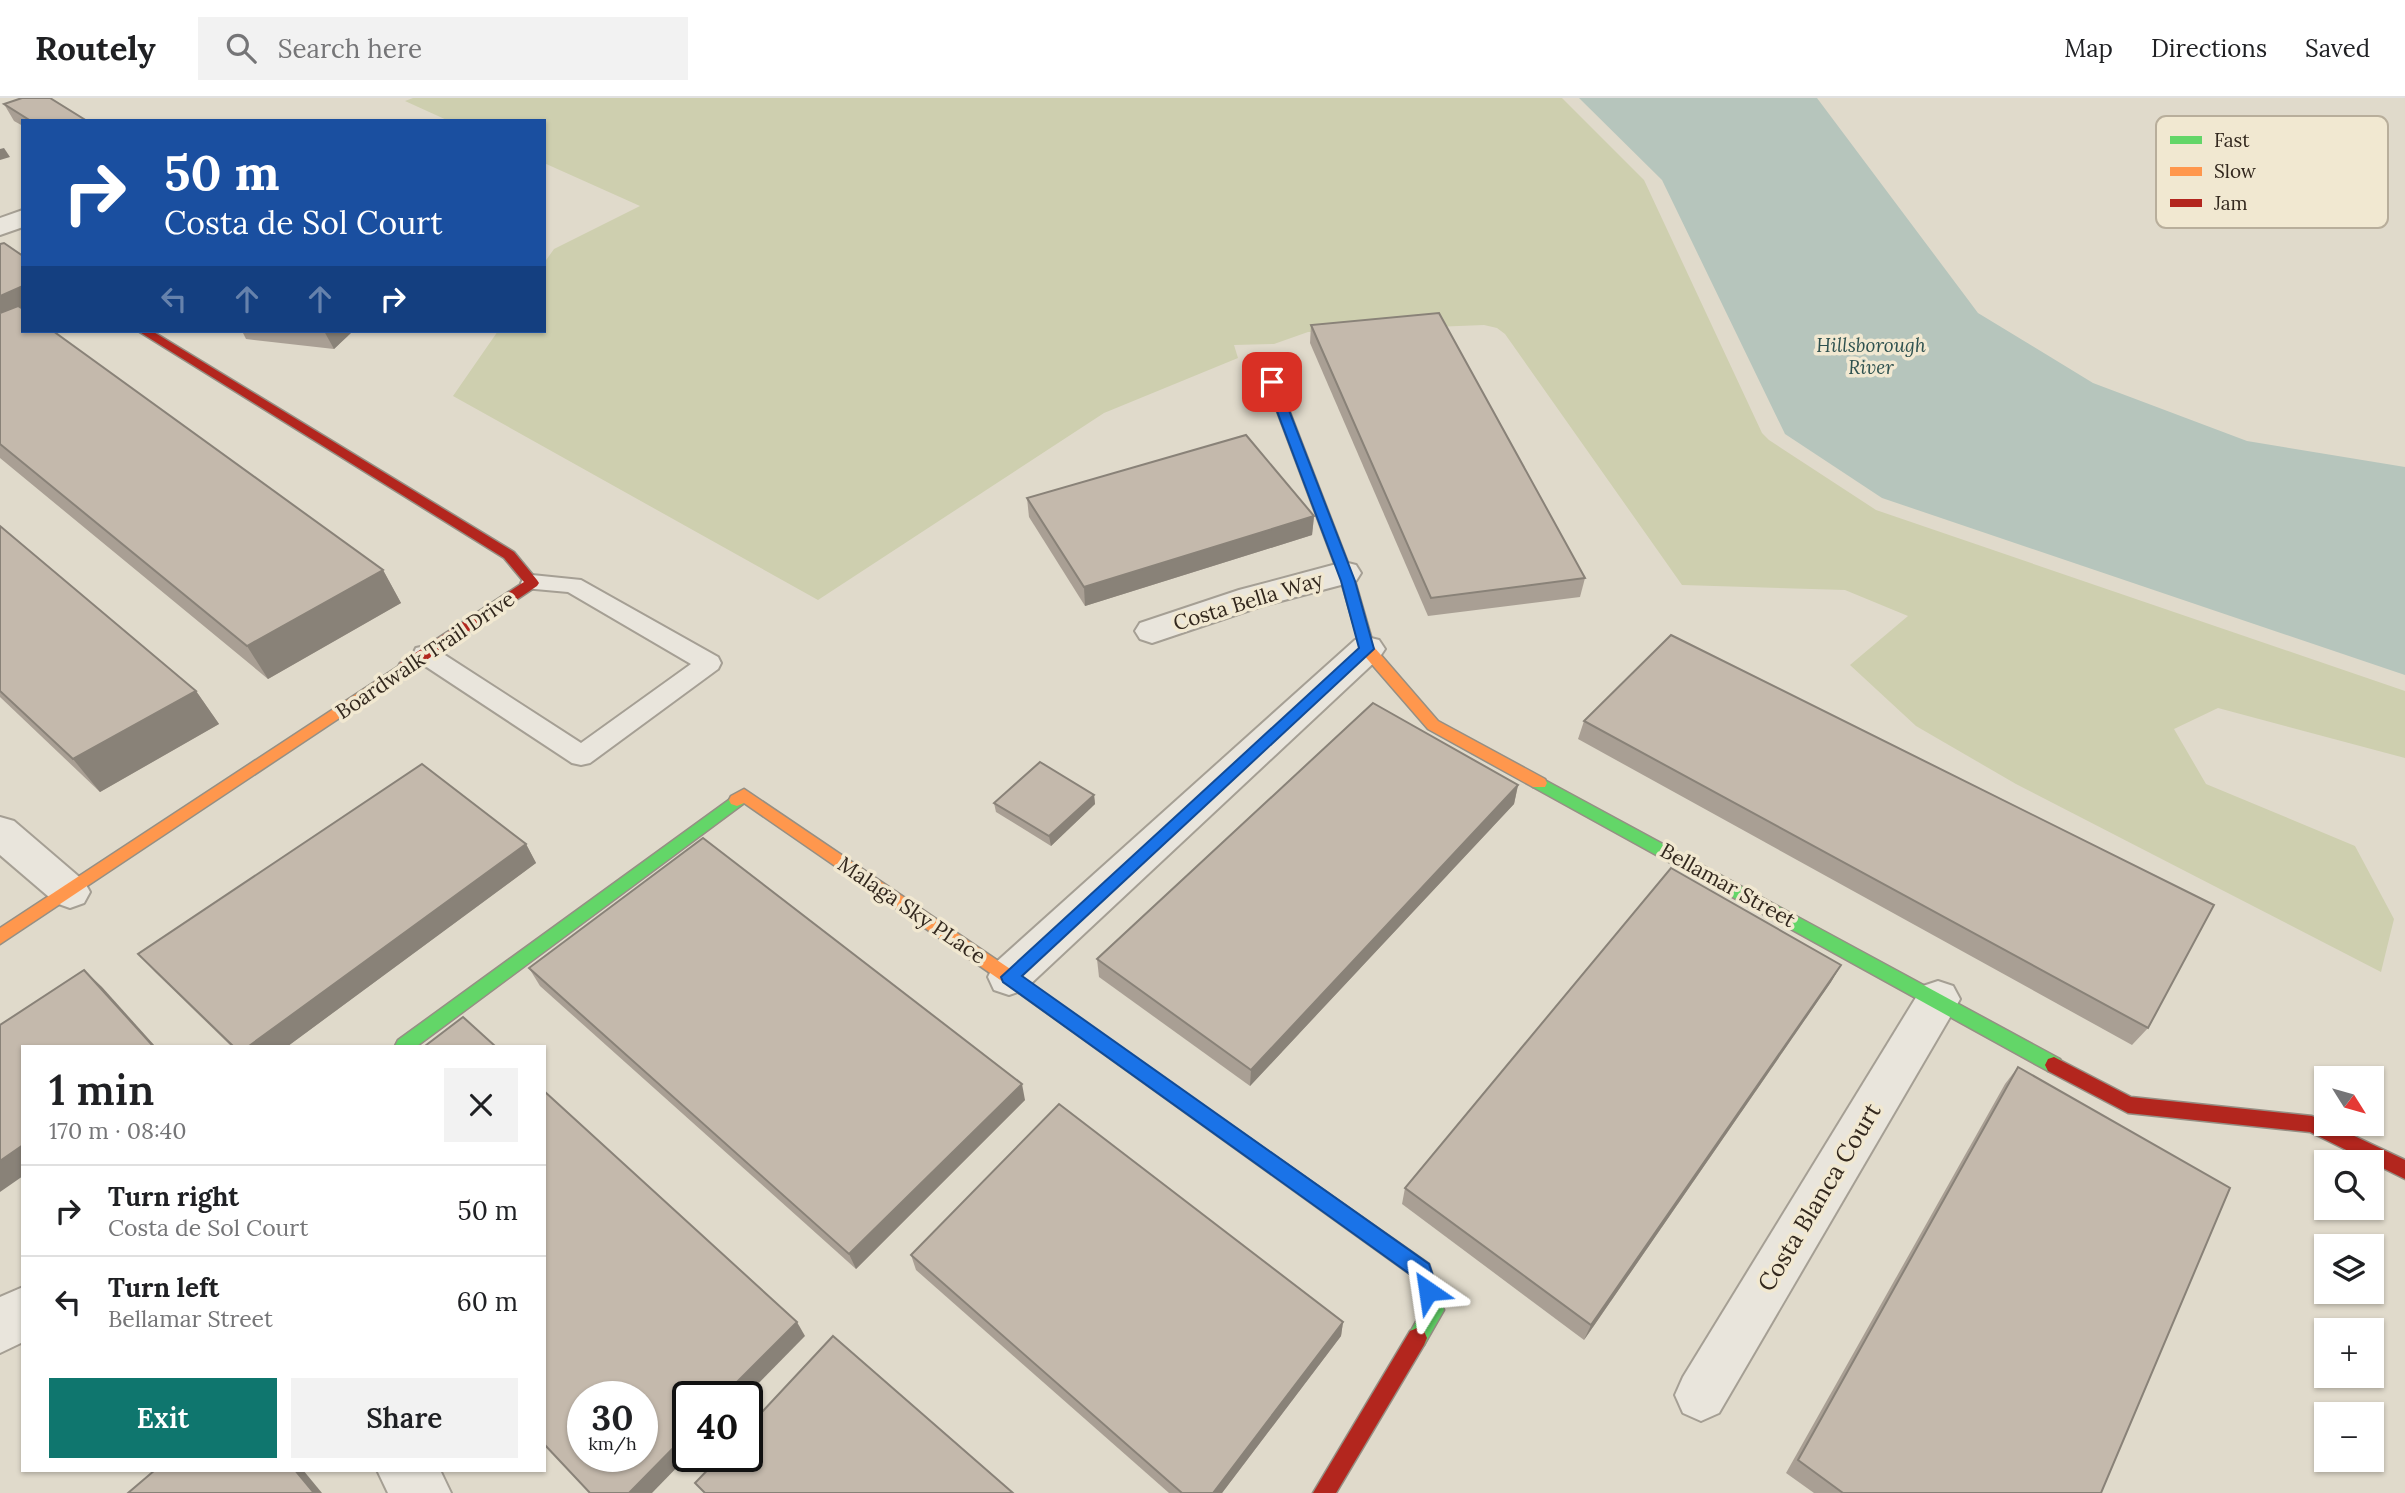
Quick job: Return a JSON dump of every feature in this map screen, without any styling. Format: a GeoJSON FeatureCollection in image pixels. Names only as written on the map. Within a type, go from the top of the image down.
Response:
{"type":"FeatureCollection","features":[{"type":"Feature","properties":{"kind":"street"},"geometry":{"type":"LineString","coordinates":[[0,227],[21,219]]}},
{"type":"Feature","properties":{"kind":"street","name":"Boardwalk Trail Drive"},"geometry":{"type":"LineString","coordinates":[[0,937],[532,583],[509,555],[147,333]]}},
{"type":"Feature","properties":{"kind":"street","name":"Bellamar Street"},"geometry":{"type":"LineString","coordinates":[[1263,358],[1344,573],[1367,649],[1433,724],[2128,1105],[2312,1124],[2405,1170]]}},
{"type":"Feature","properties":{"kind":"street","name":"Costa Bella Way"},"geometry":{"type":"LineString","coordinates":[[1152,631],[1251,598],[1344,573]]}},
{"type":"Feature","properties":{"kind":"street"},"geometry":{"type":"LineString","coordinates":[[1009,977],[1367,649]]}},
{"type":"Feature","properties":{"kind":"street","name":"Malaga Sky PLace"},"geometry":{"type":"LineString","coordinates":[[405,1045],[744,795],[1009,977],[1422,1271],[1434,1310],[1324,1493]]}},
{"type":"Feature","properties":{"kind":"street"},"geometry":{"type":"LineString","coordinates":[[0,832],[70,892]]}},
{"type":"Feature","properties":{"kind":"street","name":"Costa Blanca Court"},"geometry":{"type":"LineString","coordinates":[[1701,1395],[1938,999]]}},
{"type":"Feature","properties":{"kind":"street"},"geometry":{"type":"LineString","coordinates":[[0,1328],[21,1312]]}},
{"type":"Feature","properties":{"kind":"street"},"geometry":{"type":"LineString","coordinates":[[406,1472],[424,1493]]}},
{"type":"Feature","properties":{"kind":"lane"},"geometry":{"type":"LineString","coordinates":[[425,654],[581,756],[709,663],[573,585],[532,583]]}},
{"type":"Feature","properties":{"kind":"green space"},"geometry":{"type":"Polygon","coordinates":[[[413,98],[1562,98],[1644,180],[1762,433],[1769,440],[1876,510],[2405,691],[2405,758],[2218,708],[2174,729],[2206,784],[2355,846],[2394,919],[2381,972],[2016,784],[1916,726],[1850,665],[1908,616],[1845,590],[1682,585],[1505,334],[1497,328],[1484,325],[1308,332],[1274,344],[1234,345],[1238,358],[1104,413],[818,600],[453,396],[497,333],[546,333],[546,260],[554,249],[640,206],[546,164],[546,119],[445,119],[405,101],[413,98]]]}},
{"type":"Feature","properties":{"kind":"water","name":"Hillsborough River"},"geometry":{"type":"Polygon","coordinates":[[[1579,98],[1817,98],[1978,313],[2093,383],[2247,441],[2405,467],[2405,675],[1882,498],[1785,434],[1662,180],[1579,98]]]}},
{"type":"Feature","properties":{"kind":"building"},"geometry":{"type":"Polygon","coordinates":[[[22,98],[50,98],[84,119],[28,119],[4,104],[22,98]]]}},
{"type":"Feature","properties":{"kind":"building"},"geometry":{"type":"Polygon","coordinates":[[[4,243],[21,255],[21,287],[0,296],[0,244],[4,243]]]}},
{"type":"Feature","properties":{"kind":"building"},"geometry":{"type":"Polygon","coordinates":[[[18,306],[21,308],[21,333],[56,333],[383,570],[247,646],[0,444],[0,313],[18,306]]]}},
{"type":"Feature","properties":{"kind":"building"},"geometry":{"type":"Polygon","coordinates":[[[1439,313],[1585,578],[1431,598],[1311,325],[1439,313]]]}},
{"type":"Feature","properties":{"kind":"building"},"geometry":{"type":"Polygon","coordinates":[[[1246,435],[1314,516],[1084,587],[1027,498],[1246,435]]]}},
{"type":"Feature","properties":{"kind":"building"},"geometry":{"type":"Polygon","coordinates":[[[0,526],[196,691],[73,759],[0,691],[0,526]]]}},
{"type":"Feature","properties":{"kind":"building"},"geometry":{"type":"Polygon","coordinates":[[[1671,635],[2214,905],[2148,1028],[1584,721],[1671,635]]]}},
{"type":"Feature","properties":{"kind":"building"},"geometry":{"type":"Polygon","coordinates":[[[1373,703],[1518,785],[1251,1070],[1097,959],[1373,703]]]}},
{"type":"Feature","properties":{"kind":"building"},"geometry":{"type":"Polygon","coordinates":[[[1040,762],[1094,795],[1049,836],[994,803],[1040,762]]]}},
{"type":"Feature","properties":{"kind":"building"},"geometry":{"type":"Polygon","coordinates":[[[422,764],[526,844],[250,1045],[232,1045],[138,954],[422,764]]]}},
{"type":"Feature","properties":{"kind":"building"},"geometry":{"type":"Polygon","coordinates":[[[703,838],[1022,1084],[849,1254],[529,968],[703,838]]]}},
{"type":"Feature","properties":{"kind":"building"},"geometry":{"type":"Polygon","coordinates":[[[1671,868],[1841,965],[1591,1325],[1405,1188],[1671,868]]]}},
{"type":"Feature","properties":{"kind":"building"},"geometry":{"type":"Polygon","coordinates":[[[84,970],[152,1045],[21,1045],[21,1146],[0,1161],[0,1025],[84,970]]]}},
{"type":"Feature","properties":{"kind":"building"},"geometry":{"type":"Polygon","coordinates":[[[463,1017],[494,1045],[426,1045],[463,1017]]]}},
{"type":"Feature","properties":{"kind":"building"},"geometry":{"type":"Polygon","coordinates":[[[2018,1067],[2230,1188],[2101,1493],[1843,1493],[1798,1460],[2018,1067]]]}},
{"type":"Feature","properties":{"kind":"building"},"geometry":{"type":"Polygon","coordinates":[[[546,1093],[797,1322],[738,1381],[672,1381],[672,1449],[658,1464],[658,1381],[567,1381],[567,1468],[546,1446],[546,1093]]]}},
{"type":"Feature","properties":{"kind":"building"},"geometry":{"type":"Polygon","coordinates":[[[1059,1104],[1343,1322],[1213,1493],[1182,1493],[911,1255],[1059,1104]]]}},
{"type":"Feature","properties":{"kind":"building"},"geometry":{"type":"Polygon","coordinates":[[[833,1336],[1013,1493],[705,1493],[695,1483],[706,1472],[763,1472],[763,1411],[833,1336]]]}},
{"type":"Feature","properties":{"kind":"building"},"geometry":{"type":"Polygon","coordinates":[[[153,1472],[297,1472],[314,1493],[128,1493],[153,1472]]]}},
{"type":"Feature","properties":{"kind":"building"},"geometry":{"type":"Polygon","coordinates":[[[570,1472],[650,1472],[629,1493],[590,1493],[570,1472]]]}},
{"type":"Feature","properties":{"kind":"traffic: fast"},"geometry":{"type":"LineString","coordinates":[[1539,783],[2054,1065]]}},
{"type":"Feature","properties":{"kind":"traffic: fast"},"geometry":{"type":"LineString","coordinates":[[405,1045],[737,800]]}},
{"type":"Feature","properties":{"kind":"traffic: fast"},"geometry":{"type":"LineString","coordinates":[[1025,988],[1422,1271],[1434,1310],[1417,1338]]}},
{"type":"Feature","properties":{"kind":"traffic: slow"},"geometry":{"type":"LineString","coordinates":[[1263,358],[1348,581],[1367,649],[1433,725],[1539,783]]}},
{"type":"Feature","properties":{"kind":"traffic: slow"},"geometry":{"type":"LineString","coordinates":[[0,937],[405,667]]}},
{"type":"Feature","properties":{"kind":"traffic: slow"},"geometry":{"type":"LineString","coordinates":[[737,800],[744,795],[1025,988]]}},
{"type":"Feature","properties":{"kind":"traffic: jam"},"geometry":{"type":"LineString","coordinates":[[147,333],[509,555],[532,583],[405,667]]}},
{"type":"Feature","properties":{"kind":"traffic: jam"},"geometry":{"type":"LineString","coordinates":[[2054,1065],[2128,1105],[2312,1124],[2405,1170]]}},
{"type":"Feature","properties":{"kind":"traffic: jam"},"geometry":{"type":"LineString","coordinates":[[1324,1493],[1417,1338]]}},
{"type":"Feature","properties":{"kind":"route"},"geometry":{"type":"LineString","coordinates":[[1272,382],[1348,581],[1367,649],[1009,977],[1422,1271],[1428,1291]]}}]}
